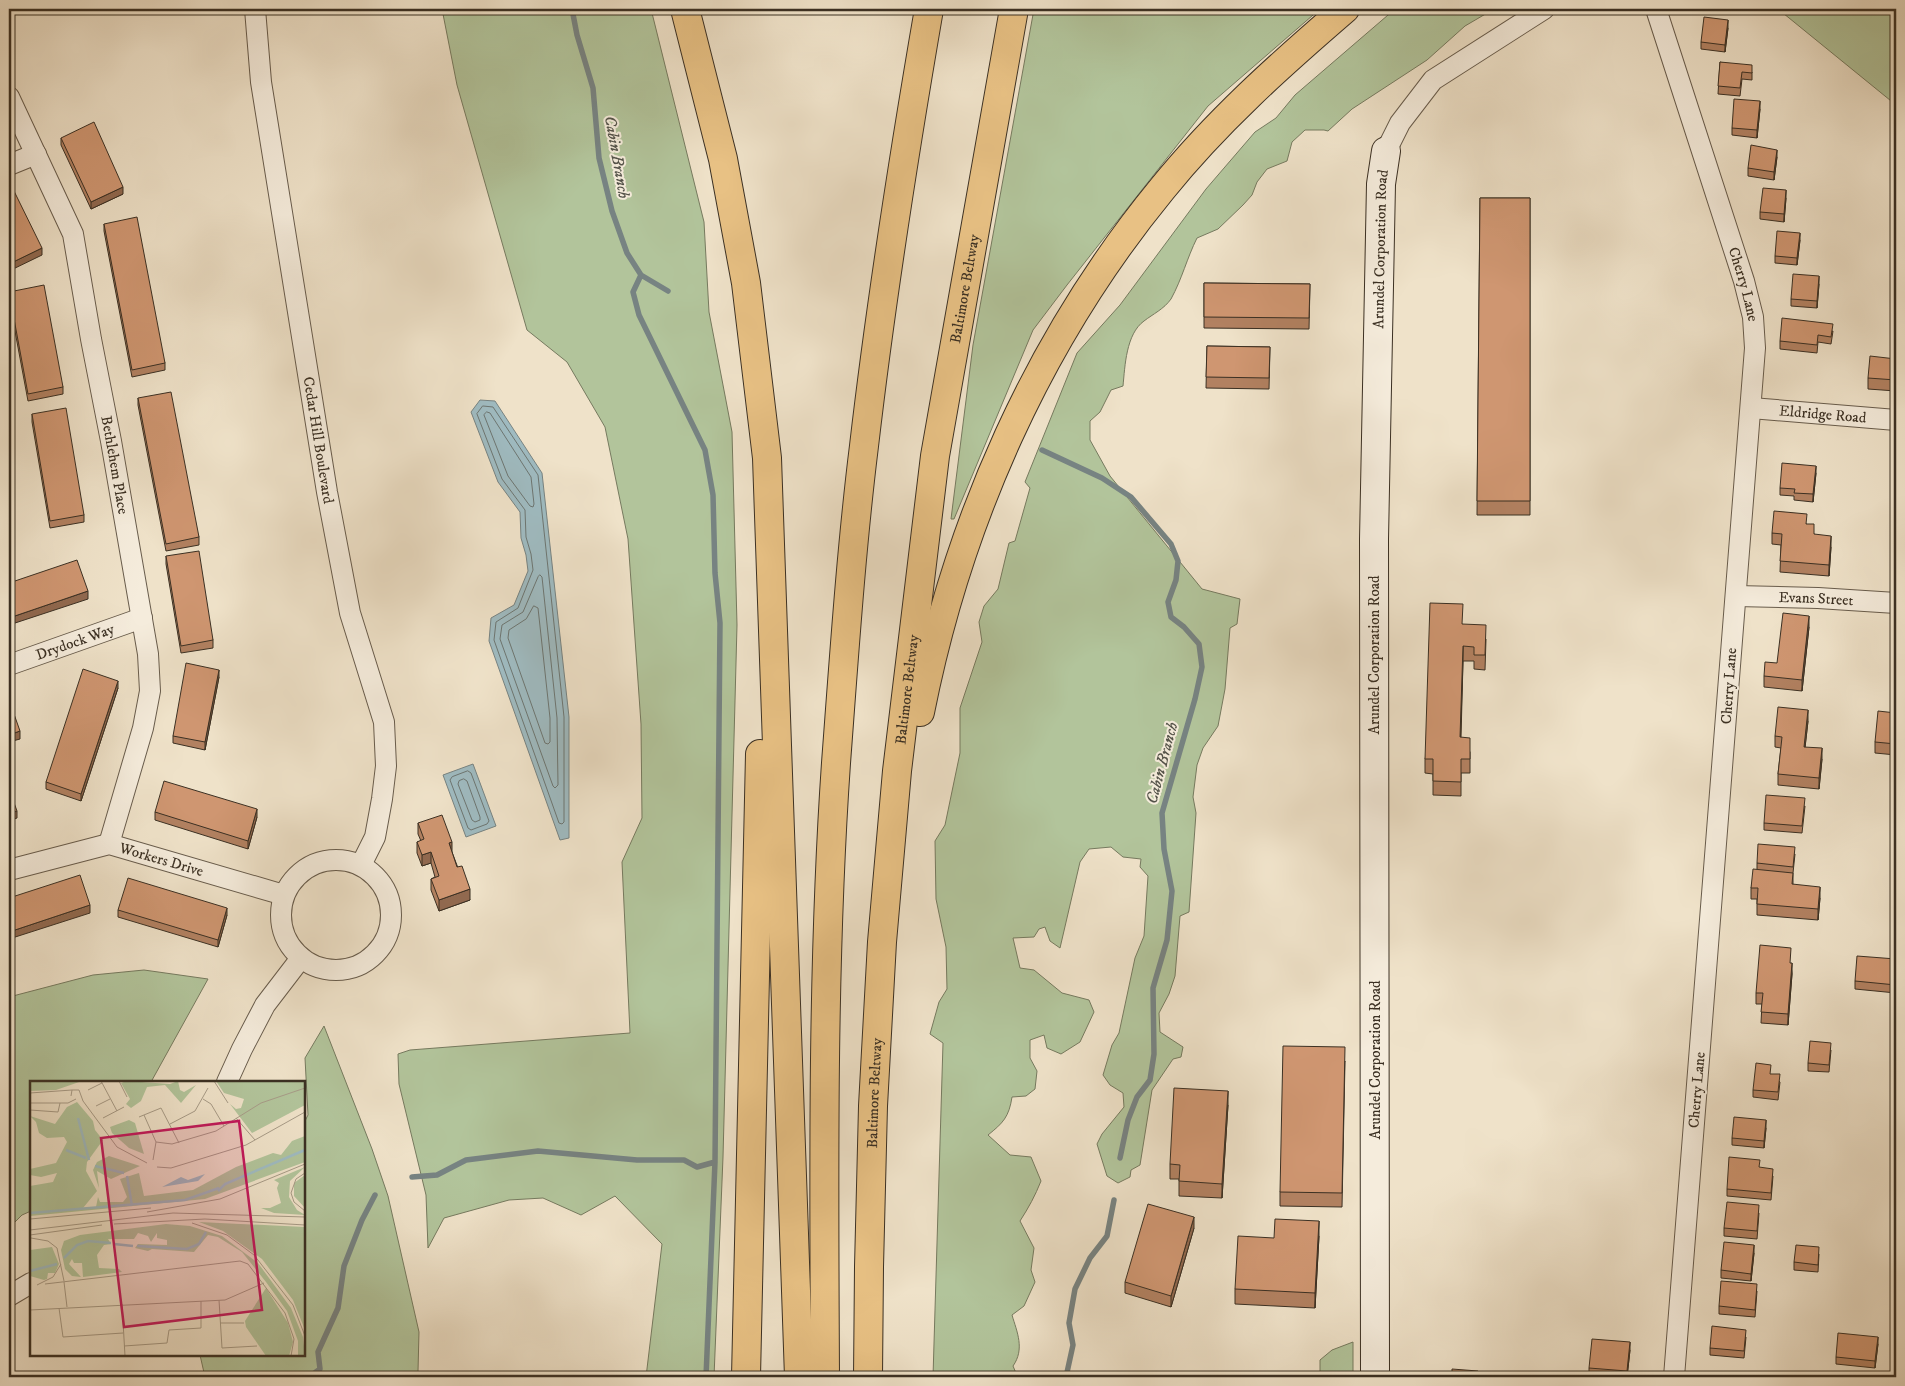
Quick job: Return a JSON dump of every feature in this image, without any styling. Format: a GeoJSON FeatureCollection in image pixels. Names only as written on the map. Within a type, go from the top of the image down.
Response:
{"type":"FeatureCollection","features":[{"type":"Feature","properties":{"kind":"highway"},"geometry":{"type":"LineString","coordinates":[[685,9],[723,159],[746,283],[767,458],[799,1377]]}},
{"type":"Feature","properties":{"kind":"highway"},"geometry":{"type":"LineString","coordinates":[[825,1377],[825,1102],[828,941],[836,766],[864,440],[898,192],[929,9]]}},
{"type":"Feature","properties":{"kind":"highway","name":"Baltimore Beltway"},"geometry":{"type":"LineString","coordinates":[[868,1377],[868,1267],[873,1106],[882,942],[897,770],[935,456],[1014,9]]}},
{"type":"Feature","properties":{"kind":"highway"},"geometry":{"type":"LineString","coordinates":[[882,942],[920,710],[933,651],[970,528],[991,472],[1026,399],[1068,322],[1113,254],[1162,188],[1218,126],[1271,74],[1345,9]]}},
{"type":"Feature","properties":{"kind":"highway"},"geometry":{"type":"LineString","coordinates":[[746,1377],[767,458]]}},
{"type":"Feature","properties":{"kind":"street","name":"Cedar Hill Boulevard"},"geometry":{"type":"LineString","coordinates":[[255,9],[261,82],[324,473],[350,613],[384,722],[386,766],[382,799],[375,837],[361,865]]}},
{"type":"Feature","properties":{"kind":"street","name":"Arundel Corporation Road"},"geometry":{"type":"LineString","coordinates":[[1375,1377],[1374,539],[1381,184],[1386,151],[1404,116],[1433,80],[1544,9]]}},
{"type":"Feature","properties":{"kind":"street","name":"Cherry Lane"},"geometry":{"type":"LineString","coordinates":[[1656,9],[1744,281],[1751,308],[1756,348],[1679,1377]]}},
{"type":"Feature","properties":{"kind":"street","name":"Bethlehem Place"},"geometry":{"type":"LineString","coordinates":[[9,97],[73,234],[148,654],[150,692],[143,728],[109,844]]}},
{"type":"Feature","properties":{"kind":"street"},"geometry":{"type":"LineString","coordinates":[[9,165],[36,154]]}},
{"type":"Feature","properties":{"kind":"street","name":"Eldridge Road"},"geometry":{"type":"LineString","coordinates":[[1752,408],[1896,420]]}},
{"type":"Feature","properties":{"kind":"street","name":"Evans Street"},"geometry":{"type":"LineString","coordinates":[[1736,596],[1818,598],[1896,603]]}},
{"type":"Feature","properties":{"kind":"street","name":"Drydock Way"},"geometry":{"type":"LineString","coordinates":[[9,665],[142,618]]}},
{"type":"Feature","properties":{"kind":"street","name":"Workers Drive"},"geometry":{"type":"LineString","coordinates":[[9,870],[109,844],[284,895]]}},
{"type":"Feature","properties":{"kind":"street"},"geometry":{"type":"LineString","coordinates":[[332,859],[349,860],[361,865],[379,878],[388,894],[392,911],[390,928],[383,944],[372,958],[357,967],[340,970],[322,969],[306,962],[293,951],[284,936],[280,919],[282,902],[288,885],[300,872],[315,863],[332,859]]}},
{"type":"Feature","properties":{"kind":"street"},"geometry":{"type":"LineString","coordinates":[[227,1081],[265,1005],[301,958]]}},
{"type":"Feature","properties":{"kind":"street"},"geometry":{"type":"LineString","coordinates":[[9,1296],[30,1284]]}},
{"type":"Feature","properties":{"kind":"green space"},"geometry":{"type":"Polygon","coordinates":[[[442,9],[651,9],[704,222],[709,312],[732,432],[737,625],[723,1157],[714,1377],[646,1377],[662,1244],[615,1196],[581,1215],[543,1198],[509,1200],[444,1218],[428,1248],[426,1195],[399,1084],[398,1054],[410,1050],[630,1033],[622,862],[642,818],[641,724],[628,539],[605,427],[567,362],[527,330],[457,85],[442,9]]]}},
{"type":"Feature","properties":{"kind":"green space"},"geometry":{"type":"Polygon","coordinates":[[[1034,9],[1320,9],[1208,106],[1033,330],[954,519],[951,519],[973,345],[1034,9]]]}},
{"type":"Feature","properties":{"kind":"green space"},"geometry":{"type":"Polygon","coordinates":[[[1395,9],[1494,9],[1465,26],[1427,60],[1352,109],[1328,131],[1305,130],[1292,142],[1287,161],[1267,169],[1257,182],[1252,195],[1243,205],[1218,229],[1197,238],[1171,299],[1162,309],[1144,321],[1133,334],[1127,351],[1123,386],[1111,390],[1100,412],[1090,421],[1090,440],[1110,476],[1202,589],[1240,599],[1237,624],[1230,628],[1225,689],[1218,726],[1203,748],[1197,765],[1193,797],[1196,813],[1189,912],[1180,916],[1175,976],[1169,994],[1159,1013],[1160,1032],[1183,1047],[1181,1057],[1173,1059],[1152,1090],[1140,1165],[1131,1170],[1130,1177],[1118,1183],[1107,1176],[1097,1144],[1102,1134],[1124,1107],[1123,1093],[1110,1085],[1103,1075],[1112,1045],[1119,1033],[1135,958],[1144,936],[1148,876],[1140,867],[1141,859],[1123,857],[1111,847],[1089,849],[1080,862],[1060,948],[1050,941],[1045,927],[1039,929],[1034,937],[1013,938],[1020,968],[1034,970],[1062,993],[1089,1000],[1094,1012],[1080,1042],[1061,1054],[1047,1048],[1044,1035],[1030,1040],[1030,1058],[1037,1071],[1035,1089],[1026,1096],[1012,1097],[1009,1110],[1004,1119],[988,1135],[1010,1155],[1031,1157],[1041,1181],[1020,1221],[1034,1248],[1031,1270],[1035,1282],[1024,1306],[1012,1315],[1019,1340],[1019,1353],[1013,1366],[1016,1377],[933,1377],[943,1043],[930,1034],[939,1002],[947,989],[946,947],[936,899],[935,841],[945,825],[960,753],[960,708],[982,642],[979,622],[984,606],[998,589],[1009,543],[1015,541],[1030,488],[1025,482],[1077,353],[1120,305],[1206,189],[1255,132],[1276,118],[1295,95],[1395,9]]]}},
{"type":"Feature","properties":{"kind":"green space"},"geometry":{"type":"Polygon","coordinates":[[[1778,9],[1896,9],[1896,105],[1778,9]]]}},
{"type":"Feature","properties":{"kind":"green space"},"geometry":{"type":"Polygon","coordinates":[[[144,970],[208,979],[152,1081],[30,1081],[30,1211],[22,1215],[9,1228],[9,997],[93,975],[144,970]]]}},
{"type":"Feature","properties":{"kind":"green space"},"geometry":{"type":"Polygon","coordinates":[[[324,1026],[372,1149],[388,1196],[419,1332],[418,1371],[414,1377],[205,1377],[200,1356],[305,1356],[305,1121],[308,1115],[305,1058],[324,1026]]]}},
{"type":"Feature","properties":{"kind":"green space"},"geometry":{"type":"Polygon","coordinates":[[[1353,1342],[1353,1377],[1320,1377],[1320,1360],[1332,1350],[1353,1342]]]}},
{"type":"Feature","properties":{"kind":"water"},"geometry":{"type":"Polygon","coordinates":[[[480,400],[495,401],[542,473],[569,717],[569,838],[560,840],[489,641],[491,618],[514,605],[528,571],[521,538],[520,512],[498,482],[471,412],[480,400]]]}},
{"type":"Feature","properties":{"kind":"water"},"geometry":{"type":"Polygon","coordinates":[[[473,764],[496,826],[466,837],[443,775],[473,764]]]}},
{"type":"Feature","properties":{"kind":"building"},"geometry":{"type":"Polygon","coordinates":[[[1704,17],[1728,20],[1725,45],[1701,42],[1704,17]]]}},
{"type":"Feature","properties":{"kind":"building"},"geometry":{"type":"Polygon","coordinates":[[[1720,62],[1752,65],[1752,73],[1742,72],[1740,88],[1718,86],[1720,62]]]}},
{"type":"Feature","properties":{"kind":"building"},"geometry":{"type":"Polygon","coordinates":[[[1734,99],[1760,101],[1757,130],[1732,128],[1734,99]]]}},
{"type":"Feature","properties":{"kind":"building"},"geometry":{"type":"Polygon","coordinates":[[[94,122],[123,187],[91,202],[61,138],[94,122]]]}},
{"type":"Feature","properties":{"kind":"building"},"geometry":{"type":"Polygon","coordinates":[[[1751,145],[1777,150],[1774,172],[1748,168],[1751,145]]]}},
{"type":"Feature","properties":{"kind":"building"},"geometry":{"type":"Polygon","coordinates":[[[1763,188],[1786,190],[1784,214],[1760,212],[1763,188]]]}},
{"type":"Feature","properties":{"kind":"building"},"geometry":{"type":"Polygon","coordinates":[[[13,189],[42,248],[9,264],[9,191],[13,189]]]}},
{"type":"Feature","properties":{"kind":"building"},"geometry":{"type":"Polygon","coordinates":[[[1480,198],[1530,198],[1530,501],[1477,501],[1480,198]]]}},
{"type":"Feature","properties":{"kind":"building"},"geometry":{"type":"Polygon","coordinates":[[[137,217],[165,363],[132,370],[104,224],[137,217]]]}},
{"type":"Feature","properties":{"kind":"building"},"geometry":{"type":"Polygon","coordinates":[[[1777,231],[1800,233],[1797,258],[1775,256],[1777,231]]]}},
{"type":"Feature","properties":{"kind":"building"},"geometry":{"type":"Polygon","coordinates":[[[1793,274],[1819,276],[1817,301],[1791,299],[1793,274]]]}},
{"type":"Feature","properties":{"kind":"building"},"geometry":{"type":"Polygon","coordinates":[[[1204,283],[1310,284],[1309,318],[1204,317],[1204,283]]]}},
{"type":"Feature","properties":{"kind":"building"},"geometry":{"type":"Polygon","coordinates":[[[44,285],[63,387],[28,394],[9,292],[44,285]]]}},
{"type":"Feature","properties":{"kind":"building"},"geometry":{"type":"Polygon","coordinates":[[[1782,318],[1833,324],[1831,337],[1818,335],[1817,345],[1780,341],[1782,318]]]}},
{"type":"Feature","properties":{"kind":"building"},"geometry":{"type":"Polygon","coordinates":[[[1207,346],[1270,347],[1269,378],[1206,377],[1207,346]]]}},
{"type":"Feature","properties":{"kind":"building"},"geometry":{"type":"Polygon","coordinates":[[[1870,356],[1896,359],[1896,380],[1868,378],[1870,356]]]}},
{"type":"Feature","properties":{"kind":"building"},"geometry":{"type":"Polygon","coordinates":[[[171,392],[199,537],[166,544],[138,398],[171,392]]]}},
{"type":"Feature","properties":{"kind":"building"},"geometry":{"type":"Polygon","coordinates":[[[66,408],[84,515],[50,521],[32,414],[66,408]]]}},
{"type":"Feature","properties":{"kind":"building"},"geometry":{"type":"Polygon","coordinates":[[[1782,463],[1816,466],[1813,494],[1794,493],[1795,489],[1780,488],[1782,463]]]}},
{"type":"Feature","properties":{"kind":"building"},"geometry":{"type":"Polygon","coordinates":[[[1774,511],[1807,514],[1806,524],[1814,524],[1814,534],[1831,536],[1829,565],[1780,561],[1782,534],[1772,533],[1774,511]]]}},
{"type":"Feature","properties":{"kind":"building"},"geometry":{"type":"Polygon","coordinates":[[[1893,538],[1896,538],[1896,562],[1891,562],[1893,538]]]}},
{"type":"Feature","properties":{"kind":"building"},"geometry":{"type":"Polygon","coordinates":[[[199,551],[213,640],[181,646],[166,556],[199,551]]]}},
{"type":"Feature","properties":{"kind":"building"},"geometry":{"type":"Polygon","coordinates":[[[77,560],[88,591],[9,618],[9,583],[77,560]]]}},
{"type":"Feature","properties":{"kind":"building"},"geometry":{"type":"Polygon","coordinates":[[[1430,603],[1463,604],[1462,624],[1486,625],[1485,655],[1474,655],[1474,647],[1463,646],[1460,737],[1470,738],[1470,759],[1461,759],[1461,782],[1433,781],[1433,759],[1425,759],[1430,603]]]}},
{"type":"Feature","properties":{"kind":"building"},"geometry":{"type":"Polygon","coordinates":[[[1783,613],[1809,616],[1802,680],[1764,676],[1765,662],[1777,663],[1783,613]]]}},
{"type":"Feature","properties":{"kind":"building"},"geometry":{"type":"Polygon","coordinates":[[[186,663],[219,670],[205,742],[173,736],[186,663]]]}},
{"type":"Feature","properties":{"kind":"building"},"geometry":{"type":"Polygon","coordinates":[[[83,669],[118,681],[81,794],[46,782],[83,669]]]}},
{"type":"Feature","properties":{"kind":"building"},"geometry":{"type":"Polygon","coordinates":[[[9,700],[20,731],[9,735],[9,700]]]}},
{"type":"Feature","properties":{"kind":"building"},"geometry":{"type":"Polygon","coordinates":[[[1778,707],[1808,710],[1804,747],[1822,748],[1819,778],[1778,774],[1782,737],[1775,736],[1778,707]]]}},
{"type":"Feature","properties":{"kind":"building"},"geometry":{"type":"Polygon","coordinates":[[[1878,711],[1896,713],[1896,744],[1875,742],[1878,711]]]}},
{"type":"Feature","properties":{"kind":"building"},"geometry":{"type":"Polygon","coordinates":[[[164,781],[257,809],[248,841],[155,812],[164,781]]]}},
{"type":"Feature","properties":{"kind":"building"},"geometry":{"type":"Polygon","coordinates":[[[9,789],[17,811],[9,814],[9,789]]]}},
{"type":"Feature","properties":{"kind":"building"},"geometry":{"type":"Polygon","coordinates":[[[1766,795],[1805,798],[1802,826],[1764,823],[1766,795]]]}},
{"type":"Feature","properties":{"kind":"building"},"geometry":{"type":"Polygon","coordinates":[[[442,815],[452,842],[449,843],[457,867],[462,866],[470,889],[439,900],[431,879],[439,876],[431,852],[422,855],[417,842],[424,839],[418,823],[442,815]]]}},
{"type":"Feature","properties":{"kind":"building"},"geometry":{"type":"Polygon","coordinates":[[[1758,844],[1795,847],[1793,867],[1757,863],[1758,844]]]}},
{"type":"Feature","properties":{"kind":"building"},"geometry":{"type":"Polygon","coordinates":[[[1753,869],[1793,873],[1792,884],[1820,887],[1818,909],[1757,904],[1758,888],[1751,888],[1753,869]]]}},
{"type":"Feature","properties":{"kind":"building"},"geometry":{"type":"Polygon","coordinates":[[[80,875],[90,905],[9,932],[9,898],[80,875]]]}},
{"type":"Feature","properties":{"kind":"building"},"geometry":{"type":"Polygon","coordinates":[[[128,878],[227,908],[218,940],[118,910],[128,878]]]}},
{"type":"Feature","properties":{"kind":"building"},"geometry":{"type":"Polygon","coordinates":[[[1760,945],[1791,948],[1790,963],[1792,963],[1788,1014],[1761,1012],[1763,993],[1756,993],[1760,945]]]}},
{"type":"Feature","properties":{"kind":"building"},"geometry":{"type":"Polygon","coordinates":[[[1857,956],[1896,959],[1896,985],[1855,981],[1857,956]]]}},
{"type":"Feature","properties":{"kind":"building"},"geometry":{"type":"Polygon","coordinates":[[[1810,1041],[1831,1043],[1829,1065],[1808,1063],[1810,1041]]]}},
{"type":"Feature","properties":{"kind":"building"},"geometry":{"type":"Polygon","coordinates":[[[1283,1046],[1345,1047],[1342,1193],[1280,1192],[1283,1046]]]}},
{"type":"Feature","properties":{"kind":"building"},"geometry":{"type":"Polygon","coordinates":[[[1756,1063],[1771,1065],[1770,1074],[1780,1074],[1778,1092],[1753,1090],[1756,1063]]]}},
{"type":"Feature","properties":{"kind":"building"},"geometry":{"type":"Polygon","coordinates":[[[1174,1088],[1228,1091],[1222,1184],[1179,1181],[1180,1165],[1170,1164],[1174,1088]]]}},
{"type":"Feature","properties":{"kind":"building"},"geometry":{"type":"Polygon","coordinates":[[[1734,1117],[1766,1120],[1764,1141],[1732,1138],[1734,1117]]]}},
{"type":"Feature","properties":{"kind":"building"},"geometry":{"type":"Polygon","coordinates":[[[1729,1157],[1760,1160],[1759,1167],[1773,1169],[1771,1193],[1727,1189],[1729,1157]]]}},
{"type":"Feature","properties":{"kind":"building"},"geometry":{"type":"Polygon","coordinates":[[[1727,1202],[1759,1205],[1757,1231],[1724,1228],[1727,1202]]]}},
{"type":"Feature","properties":{"kind":"building"},"geometry":{"type":"Polygon","coordinates":[[[1148,1204],[1194,1217],[1171,1296],[1125,1282],[1148,1204]]]}},
{"type":"Feature","properties":{"kind":"building"},"geometry":{"type":"Polygon","coordinates":[[[1275,1219],[1319,1221],[1315,1293],[1235,1289],[1238,1236],[1274,1238],[1275,1219]]]}},
{"type":"Feature","properties":{"kind":"building"},"geometry":{"type":"Polygon","coordinates":[[[1724,1242],[1754,1245],[1751,1274],[1721,1270],[1724,1242]]]}},
{"type":"Feature","properties":{"kind":"building"},"geometry":{"type":"Polygon","coordinates":[[[1796,1245],[1819,1247],[1818,1265],[1794,1262],[1796,1245]]]}},
{"type":"Feature","properties":{"kind":"building"},"geometry":{"type":"Polygon","coordinates":[[[1721,1281],[1757,1284],[1755,1310],[1719,1306],[1721,1281]]]}},
{"type":"Feature","properties":{"kind":"building"},"geometry":{"type":"Polygon","coordinates":[[[1712,1326],[1746,1330],[1744,1351],[1710,1348],[1712,1326]]]}},
{"type":"Feature","properties":{"kind":"building"},"geometry":{"type":"Polygon","coordinates":[[[1838,1333],[1878,1337],[1875,1361],[1836,1357],[1838,1333]]]}},
{"type":"Feature","properties":{"kind":"building"},"geometry":{"type":"Polygon","coordinates":[[[1592,1339],[1630,1342],[1627,1371],[1589,1368],[1592,1339]]]}},
{"type":"Feature","properties":{"kind":"building"},"geometry":{"type":"Polygon","coordinates":[[[1452,1369],[1478,1371],[1478,1377],[1452,1377],[1452,1369]]]}},
{"type":"Feature","properties":{"kind":"waterway","name":"Cabin Branch"},"geometry":{"type":"LineString","coordinates":[[572,9],[577,35],[593,88],[599,158],[612,211],[627,253],[641,275],[668,291]]}},
{"type":"Feature","properties":{"kind":"waterway"},"geometry":{"type":"LineString","coordinates":[[641,275],[633,292],[639,315],[705,450],[713,495],[715,573],[720,623],[715,1162],[706,1377]]}},
{"type":"Feature","properties":{"kind":"waterway","name":"Cabin Branch"},"geometry":{"type":"LineString","coordinates":[[1042,450],[1102,478],[1131,497],[1171,544],[1178,561],[1176,580],[1168,602],[1171,617],[1184,627],[1199,644],[1202,667],[1195,699],[1162,813],[1164,849],[1172,891],[1167,940],[1153,988],[1154,1054],[1150,1080],[1137,1097],[1128,1120],[1120,1158]]}},
{"type":"Feature","properties":{"kind":"waterway"},"geometry":{"type":"LineString","coordinates":[[412,1177],[437,1175],[466,1160],[538,1151],[637,1160],[684,1160],[697,1167],[715,1162]]}},
{"type":"Feature","properties":{"kind":"waterway"},"geometry":{"type":"LineString","coordinates":[[309,1377],[320,1369],[318,1352],[338,1308],[344,1266],[362,1220],[375,1195]]}},
{"type":"Feature","properties":{"kind":"waterway","name":"Cabin Branch"},"geometry":{"type":"LineString","coordinates":[[1066,1377],[1073,1345],[1069,1323],[1075,1289],[1090,1258],[1107,1236],[1114,1200]]}}]}
